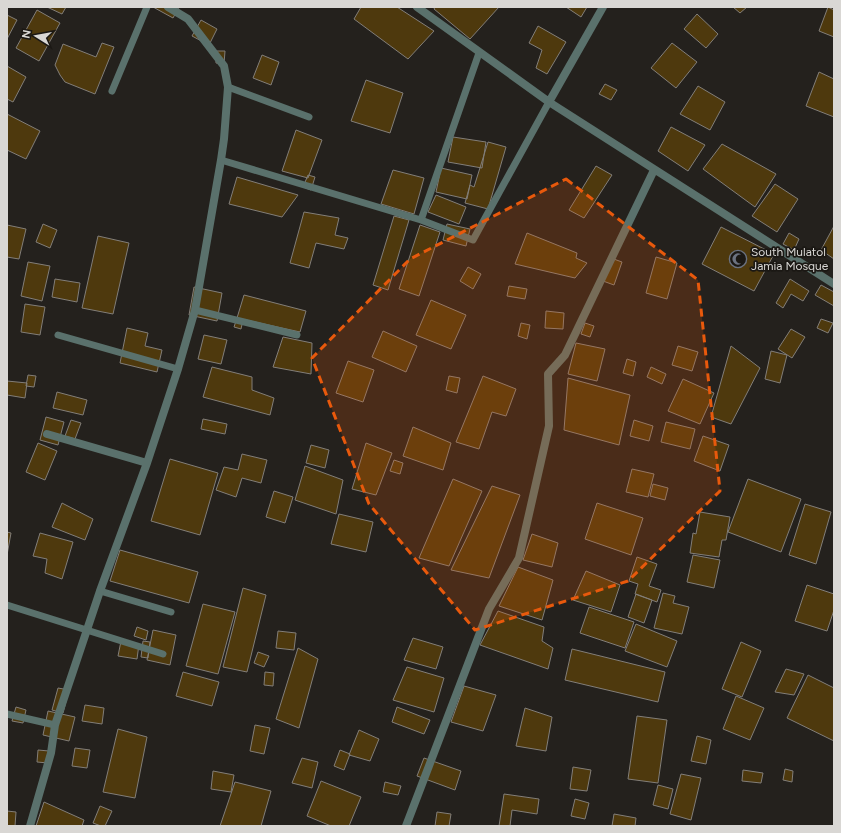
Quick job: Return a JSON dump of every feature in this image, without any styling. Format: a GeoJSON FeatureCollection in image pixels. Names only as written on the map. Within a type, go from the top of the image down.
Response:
{"type":"FeatureCollection","features":[{"type":"Feature","properties":{"kind":"street"},"geometry":{"type":"LineString","coordinates":[[30,826],[51,753],[55,725],[86,630],[147,463],[178,370],[195,310],[221,160],[228,87],[224,66],[188,19],[168,7]]}},
{"type":"Feature","properties":{"kind":"street"},"geometry":{"type":"LineString","coordinates":[[417,7],[549,102],[834,284]]}},
{"type":"Feature","properties":{"kind":"street"},"geometry":{"type":"LineString","coordinates":[[549,102],[603,7]]}},
{"type":"Feature","properties":{"kind":"street"},"geometry":{"type":"LineString","coordinates":[[406,826],[489,609],[519,558],[549,426],[548,374],[566,354],[654,170]]}},
{"type":"Feature","properties":{"kind":"street"},"geometry":{"type":"LineString","coordinates":[[47,434],[147,463]]}},
{"type":"Feature","properties":{"kind":"lane"},"geometry":{"type":"LineString","coordinates":[[112,91],[147,7]]}},
{"type":"Feature","properties":{"kind":"lane"},"geometry":{"type":"LineString","coordinates":[[421,220],[479,53]]}},
{"type":"Feature","properties":{"kind":"lane"},"geometry":{"type":"LineString","coordinates":[[228,87],[309,117]]}},
{"type":"Feature","properties":{"kind":"lane"},"geometry":{"type":"LineString","coordinates":[[221,160],[421,220],[473,240],[549,102]]}},
{"type":"Feature","properties":{"kind":"lane"},"geometry":{"type":"LineString","coordinates":[[195,310],[297,335]]}},
{"type":"Feature","properties":{"kind":"lane"},"geometry":{"type":"LineString","coordinates":[[58,335],[178,370]]}},
{"type":"Feature","properties":{"kind":"lane"},"geometry":{"type":"LineString","coordinates":[[100,591],[171,612]]}},
{"type":"Feature","properties":{"kind":"lane"},"geometry":{"type":"LineString","coordinates":[[7,605],[163,654]]}},
{"type":"Feature","properties":{"kind":"lane"},"geometry":{"type":"LineString","coordinates":[[7,714],[55,725]]}},
{"type":"Feature","properties":{"kind":"highlighted area"},"geometry":{"type":"Polygon","coordinates":[[[566,179],[698,280],[720,491],[628,581],[475,630],[369,504],[312,358],[410,259],[566,179]]]}},
{"type":"Feature","properties":{"kind":"building"},"geometry":{"type":"Polygon","coordinates":[[[47,7],[66,7],[62,14],[47,7]]]}},
{"type":"Feature","properties":{"kind":"building"},"geometry":{"type":"Polygon","coordinates":[[[153,7],[179,7],[173,18],[153,7]]]}},
{"type":"Feature","properties":{"kind":"building"},"geometry":{"type":"Polygon","coordinates":[[[361,7],[397,7],[434,31],[408,59],[354,19],[361,7]]]}},
{"type":"Feature","properties":{"kind":"building"},"geometry":{"type":"Polygon","coordinates":[[[435,7],[499,7],[470,39],[434,9],[435,7]]]}},
{"type":"Feature","properties":{"kind":"building"},"geometry":{"type":"Polygon","coordinates":[[[566,7],[587,7],[581,17],[566,7]]]}},
{"type":"Feature","properties":{"kind":"building"},"geometry":{"type":"Polygon","coordinates":[[[733,7],[747,7],[740,13],[733,7]]]}},
{"type":"Feature","properties":{"kind":"building"},"geometry":{"type":"Polygon","coordinates":[[[828,7],[834,10],[834,37],[819,31],[828,7]]]}},
{"type":"Feature","properties":{"kind":"building"},"geometry":{"type":"Polygon","coordinates":[[[37,10],[60,23],[39,61],[16,48],[37,10]]]}},
{"type":"Feature","properties":{"kind":"building"},"geometry":{"type":"Polygon","coordinates":[[[697,14],[718,34],[706,48],[684,29],[697,14]]]}},
{"type":"Feature","properties":{"kind":"building"},"geometry":{"type":"Polygon","coordinates":[[[7,15],[17,20],[7,39],[7,15]]]}},
{"type":"Feature","properties":{"kind":"building"},"geometry":{"type":"Polygon","coordinates":[[[201,20],[217,29],[209,45],[192,36],[201,20]]]}},
{"type":"Feature","properties":{"kind":"building"},"geometry":{"type":"Polygon","coordinates":[[[538,26],[566,42],[547,74],[536,68],[542,50],[529,43],[538,26]]]}},
{"type":"Feature","properties":{"kind":"building"},"geometry":{"type":"Polygon","coordinates":[[[102,43],[114,47],[95,94],[65,82],[55,65],[63,44],[96,57],[102,43]]]}},
{"type":"Feature","properties":{"kind":"building"},"geometry":{"type":"Polygon","coordinates":[[[672,43],[697,62],[676,88],[651,68],[672,43]]]}},
{"type":"Feature","properties":{"kind":"building"},"geometry":{"type":"Polygon","coordinates":[[[216,51],[225,51],[224,64],[216,63],[216,51]]]}},
{"type":"Feature","properties":{"kind":"building"},"geometry":{"type":"Polygon","coordinates":[[[262,55],[279,62],[271,85],[253,78],[262,55]]]}},
{"type":"Feature","properties":{"kind":"building"},"geometry":{"type":"Polygon","coordinates":[[[7,66],[26,77],[13,102],[7,99],[7,66]]]}},
{"type":"Feature","properties":{"kind":"building"},"geometry":{"type":"Polygon","coordinates":[[[819,72],[834,79],[834,117],[806,106],[819,72]]]}},
{"type":"Feature","properties":{"kind":"building"},"geometry":{"type":"Polygon","coordinates":[[[366,80],[403,93],[390,133],[351,121],[366,80]]]}},
{"type":"Feature","properties":{"kind":"building"},"geometry":{"type":"Polygon","coordinates":[[[605,84],[617,90],[611,100],[599,94],[605,84]]]}},
{"type":"Feature","properties":{"kind":"building"},"geometry":{"type":"Polygon","coordinates":[[[698,86],[725,102],[710,130],[680,114],[698,86]]]}},
{"type":"Feature","properties":{"kind":"building"},"geometry":{"type":"Polygon","coordinates":[[[7,114],[40,131],[26,159],[7,150],[7,114]]]}},
{"type":"Feature","properties":{"kind":"building"},"geometry":{"type":"Polygon","coordinates":[[[671,127],[705,145],[688,171],[658,151],[671,127]]]}},
{"type":"Feature","properties":{"kind":"building"},"geometry":{"type":"Polygon","coordinates":[[[296,130],[322,140],[308,178],[282,171],[296,130]]]}},
{"type":"Feature","properties":{"kind":"building"},"geometry":{"type":"Polygon","coordinates":[[[453,137],[486,142],[482,168],[448,162],[453,137]]]}},
{"type":"Feature","properties":{"kind":"building"},"geometry":{"type":"Polygon","coordinates":[[[488,142],[506,147],[488,209],[465,203],[470,185],[474,187],[488,142]]]}},
{"type":"Feature","properties":{"kind":"building"},"geometry":{"type":"Polygon","coordinates":[[[722,144],[776,174],[755,207],[703,169],[722,144]]]}},
{"type":"Feature","properties":{"kind":"building"},"geometry":{"type":"Polygon","coordinates":[[[596,166],[612,175],[584,218],[569,210],[596,166]]]}},
{"type":"Feature","properties":{"kind":"building"},"geometry":{"type":"Polygon","coordinates":[[[441,168],[472,175],[467,199],[436,192],[441,168]]]}},
{"type":"Feature","properties":{"kind":"building"},"geometry":{"type":"Polygon","coordinates":[[[393,170],[424,178],[414,214],[381,204],[393,170]]]}},
{"type":"Feature","properties":{"kind":"building"},"geometry":{"type":"Polygon","coordinates":[[[308,175],[315,177],[311,190],[303,187],[308,175]]]}},
{"type":"Feature","properties":{"kind":"building"},"geometry":{"type":"Polygon","coordinates":[[[237,177],[298,195],[282,217],[229,204],[237,177]]]}},
{"type":"Feature","properties":{"kind":"building"},"geometry":{"type":"Polygon","coordinates":[[[775,184],[798,199],[777,232],[752,216],[775,184]]]}},
{"type":"Feature","properties":{"kind":"building"},"geometry":{"type":"Polygon","coordinates":[[[436,195],[466,207],[459,224],[428,212],[436,195]]]}},
{"type":"Feature","properties":{"kind":"building"},"geometry":{"type":"Polygon","coordinates":[[[304,212],[339,218],[335,235],[348,238],[344,249],[316,243],[309,268],[290,263],[304,212]]]}},
{"type":"Feature","properties":{"kind":"building"},"geometry":{"type":"Polygon","coordinates":[[[394,216],[409,220],[388,290],[373,285],[394,216]]]}},
{"type":"Feature","properties":{"kind":"building"},"geometry":{"type":"Polygon","coordinates":[[[43,224],[57,230],[50,248],[36,242],[43,224]]]}},
{"type":"Feature","properties":{"kind":"building"},"geometry":{"type":"Polygon","coordinates":[[[447,224],[470,229],[466,246],[443,240],[447,224]]]}},
{"type":"Feature","properties":{"kind":"building"},"geometry":{"type":"Polygon","coordinates":[[[7,225],[26,229],[19,259],[7,257],[7,225]]]}},
{"type":"Feature","properties":{"kind":"building"},"geometry":{"type":"Polygon","coordinates":[[[420,225],[440,232],[419,296],[399,289],[420,225]]]}},
{"type":"Feature","properties":{"kind":"building"},"geometry":{"type":"Polygon","coordinates":[[[834,226],[834,259],[821,250],[834,226]]]}},
{"type":"Feature","properties":{"kind":"building","name":"South Mulatol Jamia Mosque"},"geometry":{"type":"Polygon","coordinates":[[[721,227],[774,254],[754,291],[702,264],[721,227]]]}},
{"type":"Feature","properties":{"kind":"building"},"geometry":{"type":"Polygon","coordinates":[[[527,233],[577,253],[576,258],[587,263],[575,278],[515,264],[527,233]]]}},
{"type":"Feature","properties":{"kind":"building"},"geometry":{"type":"Polygon","coordinates":[[[789,233],[799,239],[794,250],[783,244],[789,233]]]}},
{"type":"Feature","properties":{"kind":"building"},"geometry":{"type":"Polygon","coordinates":[[[98,236],[129,243],[113,314],[82,308],[98,236]]]}},
{"type":"Feature","properties":{"kind":"building"},"geometry":{"type":"Polygon","coordinates":[[[656,257],[677,263],[667,299],[646,293],[656,257]]]}},
{"type":"Feature","properties":{"kind":"building"},"geometry":{"type":"Polygon","coordinates":[[[611,258],[622,262],[614,285],[603,281],[611,258]]]}},
{"type":"Feature","properties":{"kind":"building"},"geometry":{"type":"Polygon","coordinates":[[[28,262],[50,266],[42,301],[21,296],[28,262]]]}},
{"type":"Feature","properties":{"kind":"building"},"geometry":{"type":"Polygon","coordinates":[[[468,267],[481,274],[473,289],[460,281],[468,267]]]}},
{"type":"Feature","properties":{"kind":"building"},"geometry":{"type":"Polygon","coordinates":[[[55,279],[80,283],[77,302],[52,297],[55,279]]]}},
{"type":"Feature","properties":{"kind":"building"},"geometry":{"type":"Polygon","coordinates":[[[790,279],[809,291],[803,301],[791,294],[783,308],[776,303],[790,279]]]}},
{"type":"Feature","properties":{"kind":"building"},"geometry":{"type":"Polygon","coordinates":[[[821,285],[834,292],[834,306],[815,295],[821,285]]]}},
{"type":"Feature","properties":{"kind":"building"},"geometry":{"type":"Polygon","coordinates":[[[509,286],[527,289],[525,299],[507,296],[509,286]]]}},
{"type":"Feature","properties":{"kind":"building"},"geometry":{"type":"Polygon","coordinates":[[[194,287],[222,293],[217,321],[189,315],[194,287]]]}},
{"type":"Feature","properties":{"kind":"building"},"geometry":{"type":"Polygon","coordinates":[[[244,295],[306,311],[300,332],[237,318],[244,295]]]}},
{"type":"Feature","properties":{"kind":"building"},"geometry":{"type":"Polygon","coordinates":[[[431,300],[466,315],[451,349],[416,335],[431,300]]]}},
{"type":"Feature","properties":{"kind":"building"},"geometry":{"type":"Polygon","coordinates":[[[25,304],[45,307],[40,335],[21,332],[25,304]]]}},
{"type":"Feature","properties":{"kind":"building"},"geometry":{"type":"Polygon","coordinates":[[[546,311],[564,313],[563,329],[545,328],[546,311]]]}},
{"type":"Feature","properties":{"kind":"building"},"geometry":{"type":"Polygon","coordinates":[[[237,318],[243,320],[241,329],[234,327],[237,318]]]}},
{"type":"Feature","properties":{"kind":"building"},"geometry":{"type":"Polygon","coordinates":[[[821,319],[833,323],[828,333],[817,328],[821,319]]]}},
{"type":"Feature","properties":{"kind":"building"},"geometry":{"type":"Polygon","coordinates":[[[521,323],[530,325],[527,339],[518,336],[521,323]]]}},
{"type":"Feature","properties":{"kind":"building"},"geometry":{"type":"Polygon","coordinates":[[[585,323],[594,326],[590,337],[581,334],[585,323]]]}},
{"type":"Feature","properties":{"kind":"building"},"geometry":{"type":"Polygon","coordinates":[[[127,328],[148,333],[145,346],[162,350],[157,372],[120,363],[127,328]]]}},
{"type":"Feature","properties":{"kind":"building"},"geometry":{"type":"Polygon","coordinates":[[[791,329],[805,337],[792,358],[778,349],[791,329]]]}},
{"type":"Feature","properties":{"kind":"building"},"geometry":{"type":"Polygon","coordinates":[[[383,331],[417,346],[406,372],[372,357],[383,331]]]}},
{"type":"Feature","properties":{"kind":"building"},"geometry":{"type":"Polygon","coordinates":[[[204,335],[227,340],[221,364],[198,359],[204,335]]]}},
{"type":"Feature","properties":{"kind":"building"},"geometry":{"type":"Polygon","coordinates":[[[283,337],[312,343],[311,374],[273,367],[283,337]]]}},
{"type":"Feature","properties":{"kind":"building"},"geometry":{"type":"Polygon","coordinates":[[[576,343],[605,349],[597,381],[568,374],[576,343]]]}},
{"type":"Feature","properties":{"kind":"building"},"geometry":{"type":"Polygon","coordinates":[[[678,346],[698,352],[692,371],[672,365],[678,346]]]}},
{"type":"Feature","properties":{"kind":"building"},"geometry":{"type":"Polygon","coordinates":[[[731,346],[760,368],[731,424],[711,417],[731,346]]]}},
{"type":"Feature","properties":{"kind":"building"},"geometry":{"type":"Polygon","coordinates":[[[771,351],[787,355],[780,383],[765,379],[771,351]]]}},
{"type":"Feature","properties":{"kind":"building"},"geometry":{"type":"Polygon","coordinates":[[[627,359],[636,362],[633,376],[623,373],[627,359]]]}},
{"type":"Feature","properties":{"kind":"building"},"geometry":{"type":"Polygon","coordinates":[[[348,361],[374,370],[363,402],[336,393],[348,361]]]}},
{"type":"Feature","properties":{"kind":"building"},"geometry":{"type":"Polygon","coordinates":[[[212,367],[252,377],[252,390],[274,398],[270,415],[203,397],[212,367]]]}},
{"type":"Feature","properties":{"kind":"building"},"geometry":{"type":"Polygon","coordinates":[[[651,367],[666,374],[662,384],[647,377],[651,367]]]}},
{"type":"Feature","properties":{"kind":"building"},"geometry":{"type":"Polygon","coordinates":[[[28,375],[36,376],[34,387],[26,386],[28,375]]]}},
{"type":"Feature","properties":{"kind":"building"},"geometry":{"type":"Polygon","coordinates":[[[449,376],[460,378],[457,393],[446,390],[449,376]]]}},
{"type":"Feature","properties":{"kind":"building"},"geometry":{"type":"Polygon","coordinates":[[[483,376],[516,389],[506,416],[492,412],[479,449],[456,442],[483,376]]]}},
{"type":"Feature","properties":{"kind":"building"},"geometry":{"type":"Polygon","coordinates":[[[568,378],[630,395],[619,445],[564,430],[568,378]]]}},
{"type":"Feature","properties":{"kind":"building"},"geometry":{"type":"Polygon","coordinates":[[[683,379],[714,393],[700,424],[668,411],[683,379]]]}},
{"type":"Feature","properties":{"kind":"building"},"geometry":{"type":"Polygon","coordinates":[[[7,381],[27,383],[25,398],[7,395],[7,381]]]}},
{"type":"Feature","properties":{"kind":"building"},"geometry":{"type":"Polygon","coordinates":[[[57,392],[87,400],[83,415],[53,408],[57,392]]]}},
{"type":"Feature","properties":{"kind":"building"},"geometry":{"type":"Polygon","coordinates":[[[46,417],[64,422],[58,445],[40,440],[46,417]]]}},
{"type":"Feature","properties":{"kind":"building"},"geometry":{"type":"Polygon","coordinates":[[[203,419],[227,424],[225,434],[201,429],[203,419]]]}},
{"type":"Feature","properties":{"kind":"building"},"geometry":{"type":"Polygon","coordinates":[[[71,420],[81,423],[75,439],[65,436],[71,420]]]}},
{"type":"Feature","properties":{"kind":"building"},"geometry":{"type":"Polygon","coordinates":[[[634,420],[653,426],[649,441],[630,436],[634,420]]]}},
{"type":"Feature","properties":{"kind":"building"},"geometry":{"type":"Polygon","coordinates":[[[666,422],[695,429],[690,449],[661,442],[666,422]]]}},
{"type":"Feature","properties":{"kind":"building"},"geometry":{"type":"Polygon","coordinates":[[[413,427],[451,443],[443,470],[403,456],[413,427]]]}},
{"type":"Feature","properties":{"kind":"building"},"geometry":{"type":"Polygon","coordinates":[[[703,436],[729,445],[720,471],[694,461],[703,436]]]}},
{"type":"Feature","properties":{"kind":"building"},"geometry":{"type":"Polygon","coordinates":[[[38,443],[57,451],[45,480],[26,472],[38,443]]]}},
{"type":"Feature","properties":{"kind":"building"},"geometry":{"type":"Polygon","coordinates":[[[366,443],[392,453],[376,495],[352,489],[366,443]]]}},
{"type":"Feature","properties":{"kind":"building"},"geometry":{"type":"Polygon","coordinates":[[[311,445],[329,450],[325,468],[306,463],[311,445]]]}},
{"type":"Feature","properties":{"kind":"building"},"geometry":{"type":"Polygon","coordinates":[[[242,454],[267,460],[261,483],[242,478],[236,497],[216,490],[224,467],[238,470],[242,454]]]}},
{"type":"Feature","properties":{"kind":"building"},"geometry":{"type":"Polygon","coordinates":[[[170,459],[218,473],[200,535],[151,521],[170,459]]]}},
{"type":"Feature","properties":{"kind":"building"},"geometry":{"type":"Polygon","coordinates":[[[394,460],[403,463],[400,474],[390,471],[394,460]]]}},
{"type":"Feature","properties":{"kind":"building"},"geometry":{"type":"Polygon","coordinates":[[[305,466],[343,480],[336,514],[295,500],[305,466]]]}},
{"type":"Feature","properties":{"kind":"building"},"geometry":{"type":"Polygon","coordinates":[[[632,469],[654,474],[648,497],[626,492],[632,469]]]}},
{"type":"Feature","properties":{"kind":"building"},"geometry":{"type":"Polygon","coordinates":[[[453,479],[482,491],[449,566],[419,558],[453,479]]]}},
{"type":"Feature","properties":{"kind":"building"},"geometry":{"type":"Polygon","coordinates":[[[748,479],[801,499],[781,552],[728,532],[748,479]]]}},
{"type":"Feature","properties":{"kind":"building"},"geometry":{"type":"Polygon","coordinates":[[[653,484],[668,488],[665,500],[650,496],[653,484]]]}},
{"type":"Feature","properties":{"kind":"building"},"geometry":{"type":"Polygon","coordinates":[[[492,486],[520,495],[489,578],[451,570],[492,486]]]}},
{"type":"Feature","properties":{"kind":"building"},"geometry":{"type":"Polygon","coordinates":[[[274,491],[293,497],[285,523],[266,517],[274,491]]]}},
{"type":"Feature","properties":{"kind":"building"},"geometry":{"type":"Polygon","coordinates":[[[62,503],[93,519],[85,540],[52,527],[62,503]]]}},
{"type":"Feature","properties":{"kind":"building"},"geometry":{"type":"Polygon","coordinates":[[[597,503],[643,518],[631,555],[585,539],[597,503]]]}},
{"type":"Feature","properties":{"kind":"building"},"geometry":{"type":"Polygon","coordinates":[[[805,504],[831,512],[816,564],[789,555],[805,504]]]}},
{"type":"Feature","properties":{"kind":"building"},"geometry":{"type":"Polygon","coordinates":[[[700,512],[730,517],[726,540],[722,540],[719,557],[690,553],[693,533],[696,534],[700,512]]]}},
{"type":"Feature","properties":{"kind":"building"},"geometry":{"type":"Polygon","coordinates":[[[339,514],[373,522],[366,552],[331,544],[339,514]]]}},
{"type":"Feature","properties":{"kind":"building"},"geometry":{"type":"Polygon","coordinates":[[[7,532],[11,533],[7,555],[7,532]]]}},
{"type":"Feature","properties":{"kind":"building"},"geometry":{"type":"Polygon","coordinates":[[[40,533],[73,542],[62,579],[45,573],[47,559],[33,556],[40,533]]]}},
{"type":"Feature","properties":{"kind":"building"},"geometry":{"type":"Polygon","coordinates":[[[532,534],[558,543],[552,567],[523,560],[532,534]]]}},
{"type":"Feature","properties":{"kind":"building"},"geometry":{"type":"Polygon","coordinates":[[[120,550],[198,572],[189,603],[110,581],[120,550]]]}},
{"type":"Feature","properties":{"kind":"building"},"geometry":{"type":"Polygon","coordinates":[[[693,555],[720,560],[714,588],[687,582],[693,555]]]}},
{"type":"Feature","properties":{"kind":"building"},"geometry":{"type":"Polygon","coordinates":[[[637,557],[657,564],[649,586],[661,590],[657,602],[635,594],[638,584],[629,581],[637,557]]]}},
{"type":"Feature","properties":{"kind":"building"},"geometry":{"type":"Polygon","coordinates":[[[518,567],[553,580],[542,620],[499,606],[518,567]]]}},
{"type":"Feature","properties":{"kind":"building"},"geometry":{"type":"Polygon","coordinates":[[[586,571],[620,585],[611,612],[573,600],[586,571]]]}},
{"type":"Feature","properties":{"kind":"building"},"geometry":{"type":"Polygon","coordinates":[[[807,585],[834,594],[834,610],[827,631],[795,621],[807,585]]]}},
{"type":"Feature","properties":{"kind":"building"},"geometry":{"type":"Polygon","coordinates":[[[243,588],[266,595],[247,672],[223,667],[243,588]]]}},
{"type":"Feature","properties":{"kind":"building"},"geometry":{"type":"Polygon","coordinates":[[[663,593],[675,596],[673,603],[689,607],[682,634],[654,628],[663,593]]]}},
{"type":"Feature","properties":{"kind":"building"},"geometry":{"type":"Polygon","coordinates":[[[636,594],[652,600],[644,623],[628,617],[636,594]]]}},
{"type":"Feature","properties":{"kind":"building"},"geometry":{"type":"Polygon","coordinates":[[[203,604],[235,612],[218,674],[186,666],[203,604]]]}},
{"type":"Feature","properties":{"kind":"building"},"geometry":{"type":"Polygon","coordinates":[[[589,607],[634,622],[625,648],[580,633],[589,607]]]}},
{"type":"Feature","properties":{"kind":"building"},"geometry":{"type":"Polygon","coordinates":[[[498,611],[544,627],[542,641],[553,648],[548,669],[480,645],[498,611]]]}},
{"type":"Feature","properties":{"kind":"building"},"geometry":{"type":"Polygon","coordinates":[[[636,624],[677,641],[667,667],[625,651],[636,624]]]}},
{"type":"Feature","properties":{"kind":"building"},"geometry":{"type":"Polygon","coordinates":[[[137,627],[148,631],[146,640],[134,636],[137,627]]]}},
{"type":"Feature","properties":{"kind":"building"},"geometry":{"type":"Polygon","coordinates":[[[153,630],[176,635],[170,665],[147,660],[153,630]]]}},
{"type":"Feature","properties":{"kind":"building"},"geometry":{"type":"Polygon","coordinates":[[[278,631],[296,633],[294,650],[276,648],[278,631]]]}},
{"type":"Feature","properties":{"kind":"building"},"geometry":{"type":"Polygon","coordinates":[[[413,638],[443,647],[436,669],[404,660],[413,638]]]}},
{"type":"Feature","properties":{"kind":"building"},"geometry":{"type":"Polygon","coordinates":[[[121,641],[139,644],[137,659],[118,656],[121,641]]]}},
{"type":"Feature","properties":{"kind":"building"},"geometry":{"type":"Polygon","coordinates":[[[143,641],[150,642],[148,658],[141,657],[143,641]]]}},
{"type":"Feature","properties":{"kind":"building"},"geometry":{"type":"Polygon","coordinates":[[[741,642],[761,651],[742,697],[722,689],[741,642]]]}},
{"type":"Feature","properties":{"kind":"building"},"geometry":{"type":"Polygon","coordinates":[[[298,648],[318,659],[299,728],[276,719],[298,648]]]}},
{"type":"Feature","properties":{"kind":"building"},"geometry":{"type":"Polygon","coordinates":[[[572,649],[665,672],[658,702],[565,680],[572,649]]]}},
{"type":"Feature","properties":{"kind":"building"},"geometry":{"type":"Polygon","coordinates":[[[258,652],[269,656],[264,667],[254,663],[258,652]]]}},
{"type":"Feature","properties":{"kind":"building"},"geometry":{"type":"Polygon","coordinates":[[[407,667],[444,678],[434,712],[393,700],[407,667]]]}},
{"type":"Feature","properties":{"kind":"building"},"geometry":{"type":"Polygon","coordinates":[[[786,669],[804,674],[794,695],[775,692],[786,669]]]}},
{"type":"Feature","properties":{"kind":"building"},"geometry":{"type":"Polygon","coordinates":[[[183,672],[219,682],[212,706],[176,696],[183,672]]]}},
{"type":"Feature","properties":{"kind":"building"},"geometry":{"type":"Polygon","coordinates":[[[265,672],[274,673],[273,686],[264,685],[265,672]]]}},
{"type":"Feature","properties":{"kind":"building"},"geometry":{"type":"Polygon","coordinates":[[[808,675],[834,688],[834,741],[787,718],[808,675]]]}},
{"type":"Feature","properties":{"kind":"building"},"geometry":{"type":"Polygon","coordinates":[[[464,686],[496,695],[483,731],[451,722],[464,686]]]}},
{"type":"Feature","properties":{"kind":"building"},"geometry":{"type":"Polygon","coordinates":[[[58,688],[69,690],[63,713],[52,710],[58,688]]]}},
{"type":"Feature","properties":{"kind":"building"},"geometry":{"type":"Polygon","coordinates":[[[736,696],[764,708],[750,740],[723,729],[736,696]]]}},
{"type":"Feature","properties":{"kind":"building"},"geometry":{"type":"Polygon","coordinates":[[[85,705],[104,708],[102,724],[82,721],[85,705]]]}},
{"type":"Feature","properties":{"kind":"building"},"geometry":{"type":"Polygon","coordinates":[[[16,707],[26,710],[23,723],[12,721],[16,707]]]}},
{"type":"Feature","properties":{"kind":"building"},"geometry":{"type":"Polygon","coordinates":[[[397,707],[430,720],[424,734],[392,722],[397,707]]]}},
{"type":"Feature","properties":{"kind":"building"},"geometry":{"type":"Polygon","coordinates":[[[525,708],[552,717],[546,751],[516,746],[525,708]]]}},
{"type":"Feature","properties":{"kind":"building"},"geometry":{"type":"Polygon","coordinates":[[[48,711],[75,717],[69,741],[43,735],[48,711]]]}},
{"type":"Feature","properties":{"kind":"building"},"geometry":{"type":"Polygon","coordinates":[[[637,716],[667,720],[658,783],[628,779],[637,716]]]}},
{"type":"Feature","properties":{"kind":"building"},"geometry":{"type":"Polygon","coordinates":[[[255,725],[270,728],[264,754],[250,751],[255,725]]]}},
{"type":"Feature","properties":{"kind":"building"},"geometry":{"type":"Polygon","coordinates":[[[118,729],[147,737],[135,798],[103,792],[118,729]]]}},
{"type":"Feature","properties":{"kind":"building"},"geometry":{"type":"Polygon","coordinates":[[[359,730],[379,739],[370,761],[349,755],[359,730]]]}},
{"type":"Feature","properties":{"kind":"building"},"geometry":{"type":"Polygon","coordinates":[[[697,736],[711,740],[706,764],[691,761],[697,736]]]}},
{"type":"Feature","properties":{"kind":"building"},"geometry":{"type":"Polygon","coordinates":[[[75,748],[90,750],[87,768],[72,766],[75,748]]]}},
{"type":"Feature","properties":{"kind":"building"},"geometry":{"type":"Polygon","coordinates":[[[38,750],[49,751],[48,763],[37,762],[38,750]]]}},
{"type":"Feature","properties":{"kind":"building"},"geometry":{"type":"Polygon","coordinates":[[[340,750],[350,754],[344,770],[334,766],[340,750]]]}},
{"type":"Feature","properties":{"kind":"building"},"geometry":{"type":"Polygon","coordinates":[[[302,758],[318,762],[312,788],[292,783],[302,758]]]}},
{"type":"Feature","properties":{"kind":"building"},"geometry":{"type":"Polygon","coordinates":[[[424,758],[461,771],[455,790],[417,776],[424,758]]]}},
{"type":"Feature","properties":{"kind":"building"},"geometry":{"type":"Polygon","coordinates":[[[573,767],[591,770],[587,791],[570,789],[573,767]]]}},
{"type":"Feature","properties":{"kind":"building"},"geometry":{"type":"Polygon","coordinates":[[[785,769],[793,771],[792,782],[783,780],[785,769]]]}},
{"type":"Feature","properties":{"kind":"building"},"geometry":{"type":"Polygon","coordinates":[[[743,770],[763,773],[761,783],[742,781],[743,770]]]}},
{"type":"Feature","properties":{"kind":"building"},"geometry":{"type":"Polygon","coordinates":[[[213,771],[234,775],[231,792],[211,789],[213,771]]]}},
{"type":"Feature","properties":{"kind":"building"},"geometry":{"type":"Polygon","coordinates":[[[681,774],[701,778],[691,820],[670,814],[681,774]]]}},
{"type":"Feature","properties":{"kind":"building"},"geometry":{"type":"Polygon","coordinates":[[[321,781],[361,797],[349,826],[331,826],[307,816],[321,781]]]}},
{"type":"Feature","properties":{"kind":"building"},"geometry":{"type":"Polygon","coordinates":[[[235,782],[271,791],[261,826],[220,826],[235,782]]]}},
{"type":"Feature","properties":{"kind":"building"},"geometry":{"type":"Polygon","coordinates":[[[385,782],[401,786],[398,795],[383,792],[385,782]]]}},
{"type":"Feature","properties":{"kind":"building"},"geometry":{"type":"Polygon","coordinates":[[[658,785],[673,789],[668,809],[653,805],[658,785]]]}},
{"type":"Feature","properties":{"kind":"building"},"geometry":{"type":"Polygon","coordinates":[[[504,794],[539,799],[537,814],[512,810],[510,826],[499,826],[504,794]]]}},
{"type":"Feature","properties":{"kind":"building"},"geometry":{"type":"Polygon","coordinates":[[[575,799],[589,803],[585,819],[571,816],[575,799]]]}},
{"type":"Feature","properties":{"kind":"building"},"geometry":{"type":"Polygon","coordinates":[[[44,802],[84,820],[82,826],[36,826],[44,802]]]}},
{"type":"Feature","properties":{"kind":"building"},"geometry":{"type":"Polygon","coordinates":[[[100,806],[112,811],[105,826],[93,823],[100,806]]]}},
{"type":"Feature","properties":{"kind":"building"},"geometry":{"type":"Polygon","coordinates":[[[7,811],[16,812],[15,826],[7,826],[7,811]]]}},
{"type":"Feature","properties":{"kind":"building"},"geometry":{"type":"Polygon","coordinates":[[[437,812],[451,814],[449,826],[435,826],[437,812]]]}},
{"type":"Feature","properties":{"kind":"building"},"geometry":{"type":"Polygon","coordinates":[[[614,814],[636,818],[635,826],[612,826],[614,814]]]}},
{"type":"Feature","properties":{"kind":"place","name":"South Mulatol Jamia Mosque"},"geometry":{"type":"Point","coordinates":[738,259]}}]}
